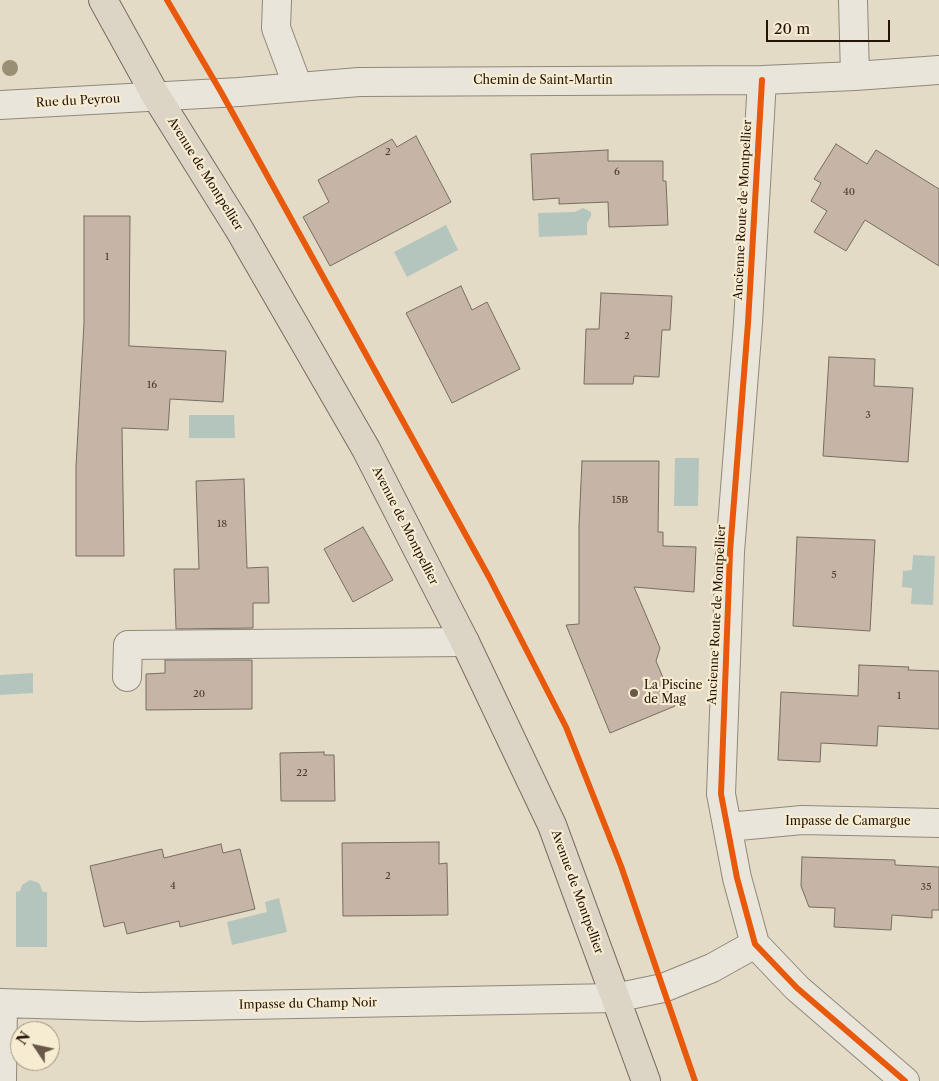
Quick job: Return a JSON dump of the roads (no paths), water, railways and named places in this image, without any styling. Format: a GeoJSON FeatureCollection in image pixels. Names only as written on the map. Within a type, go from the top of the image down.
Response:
{"type":"FeatureCollection","features":[{"type":"Feature","properties":{"kind":"main road","name":"Avenue de Montpellier"},"geometry":{"type":"LineString","coordinates":[[103,0],[156,96],[239,229],[366,450],[465,642],[552,825],[646,1081]]}},
{"type":"Feature","properties":{"kind":"street"},"geometry":{"type":"LineString","coordinates":[[276,0],[276,28],[298,87]]}},
{"type":"Feature","properties":{"kind":"street"},"geometry":{"type":"LineString","coordinates":[[853,0],[855,76]]}},
{"type":"Feature","properties":{"kind":"street","name":"Chemin de Saint-Martin"},"geometry":{"type":"LineString","coordinates":[[156,96],[359,82],[762,80],[939,70]]}},
{"type":"Feature","properties":{"kind":"street","name":"Ancienne Route de Montpellier"},"geometry":{"type":"LineString","coordinates":[[762,80],[748,323],[730,552],[721,794],[737,878],[755,944],[797,988],[905,1081]]}},
{"type":"Feature","properties":{"kind":"street","name":"Rue du Peyrou"},"geometry":{"type":"LineString","coordinates":[[0,105],[156,96]]}},
{"type":"Feature","properties":{"kind":"street"},"geometry":{"type":"LineString","coordinates":[[127,677],[128,645],[465,642]]}},
{"type":"Feature","properties":{"kind":"street","name":"Impasse de Camargue"},"geometry":{"type":"LineString","coordinates":[[728,828],[802,820],[939,823]]}},
{"type":"Feature","properties":{"kind":"street","name":"Impasse du Champ Noir"},"geometry":{"type":"LineString","coordinates":[[2,1003],[140,1007],[615,998],[671,985],[712,968],[755,944]]}},
{"type":"Feature","properties":{"kind":"street"},"geometry":{"type":"LineString","coordinates":[[2,1003],[2,1081]]}},
{"type":"Feature","properties":{"kind":"place","name":"La Piscine de Mag"},"geometry":{"type":"Point","coordinates":[634,693]}}]}
